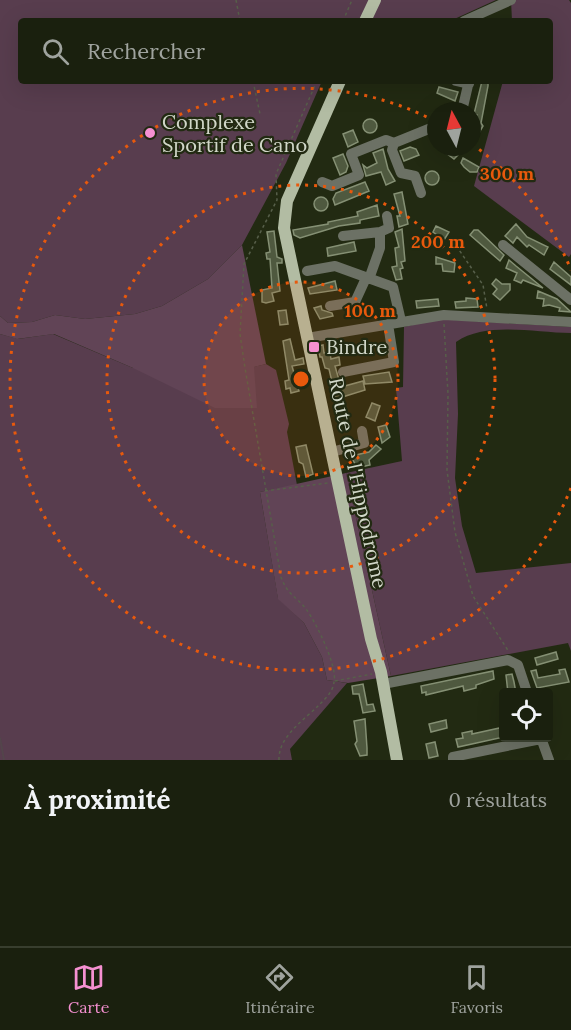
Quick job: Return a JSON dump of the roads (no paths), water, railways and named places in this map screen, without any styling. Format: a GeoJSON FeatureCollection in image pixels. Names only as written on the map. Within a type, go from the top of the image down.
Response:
{"type":"FeatureCollection","features":[{"type":"Feature","properties":{"kind":"main road"},"geometry":{"type":"LineString","coordinates":[[366,18],[375,0]]}},
{"type":"Feature","properties":{"kind":"main road","name":"Route de l'Hippodrome"},"geometry":{"type":"LineString","coordinates":[[339,84],[283,215],[371,639],[382,678],[397,760]]}},
{"type":"Feature","properties":{"kind":"street"},"geometry":{"type":"LineString","coordinates":[[472,18],[511,0]]}},
{"type":"Feature","properties":{"kind":"street"},"geometry":{"type":"LineString","coordinates":[[464,102],[469,84]]}},
{"type":"Feature","properties":{"kind":"street"},"geometry":{"type":"LineString","coordinates":[[322,182],[332,186],[359,175],[351,154],[386,140],[394,143],[427,130]]}},
{"type":"Feature","properties":{"kind":"street"},"geometry":{"type":"LineString","coordinates":[[394,143],[392,150],[401,173],[415,176],[421,193]]}},
{"type":"Feature","properties":{"kind":"street"},"geometry":{"type":"LineString","coordinates":[[343,236],[380,232],[389,228],[387,216]]}},
{"type":"Feature","properties":{"kind":"street"},"geometry":{"type":"LineString","coordinates":[[330,306],[355,302],[380,248],[380,232]]}},
{"type":"Feature","properties":{"kind":"street"},"geometry":{"type":"LineString","coordinates":[[503,244],[571,300]]}},
{"type":"Feature","properties":{"kind":"street"},"geometry":{"type":"LineString","coordinates":[[307,271],[335,267],[393,287],[400,321]]}},
{"type":"Feature","properties":{"kind":"street"},"geometry":{"type":"LineString","coordinates":[[308,338],[444,315],[487,315],[571,322]]}},
{"type":"Feature","properties":{"kind":"street"},"geometry":{"type":"LineString","coordinates":[[343,372],[394,362],[388,324]]}},
{"type":"Feature","properties":{"kind":"street"},"geometry":{"type":"LineString","coordinates":[[332,452],[364,443],[362,431]]}},
{"type":"Feature","properties":{"kind":"street"},"geometry":{"type":"LineString","coordinates":[[382,678],[511,661],[518,665],[525,688]]}},
{"type":"Feature","properties":{"kind":"street"},"geometry":{"type":"LineString","coordinates":[[453,760],[453,757],[476,756],[527,742]]}},
{"type":"Feature","properties":{"kind":"street"},"geometry":{"type":"LineString","coordinates":[[542,742],[549,760]]}},
{"type":"Feature","properties":{"kind":"waterway"},"geometry":{"type":"LineString","coordinates":[[0,738],[4,760]]}},
{"type":"Feature","properties":{"kind":"place","name":"Complexe Sportif de Cano"},"geometry":{"type":"Point","coordinates":[150,133]}},
{"type":"Feature","properties":{"kind":"place","name":"Bindre"},"geometry":{"type":"Point","coordinates":[314,347]}}]}
